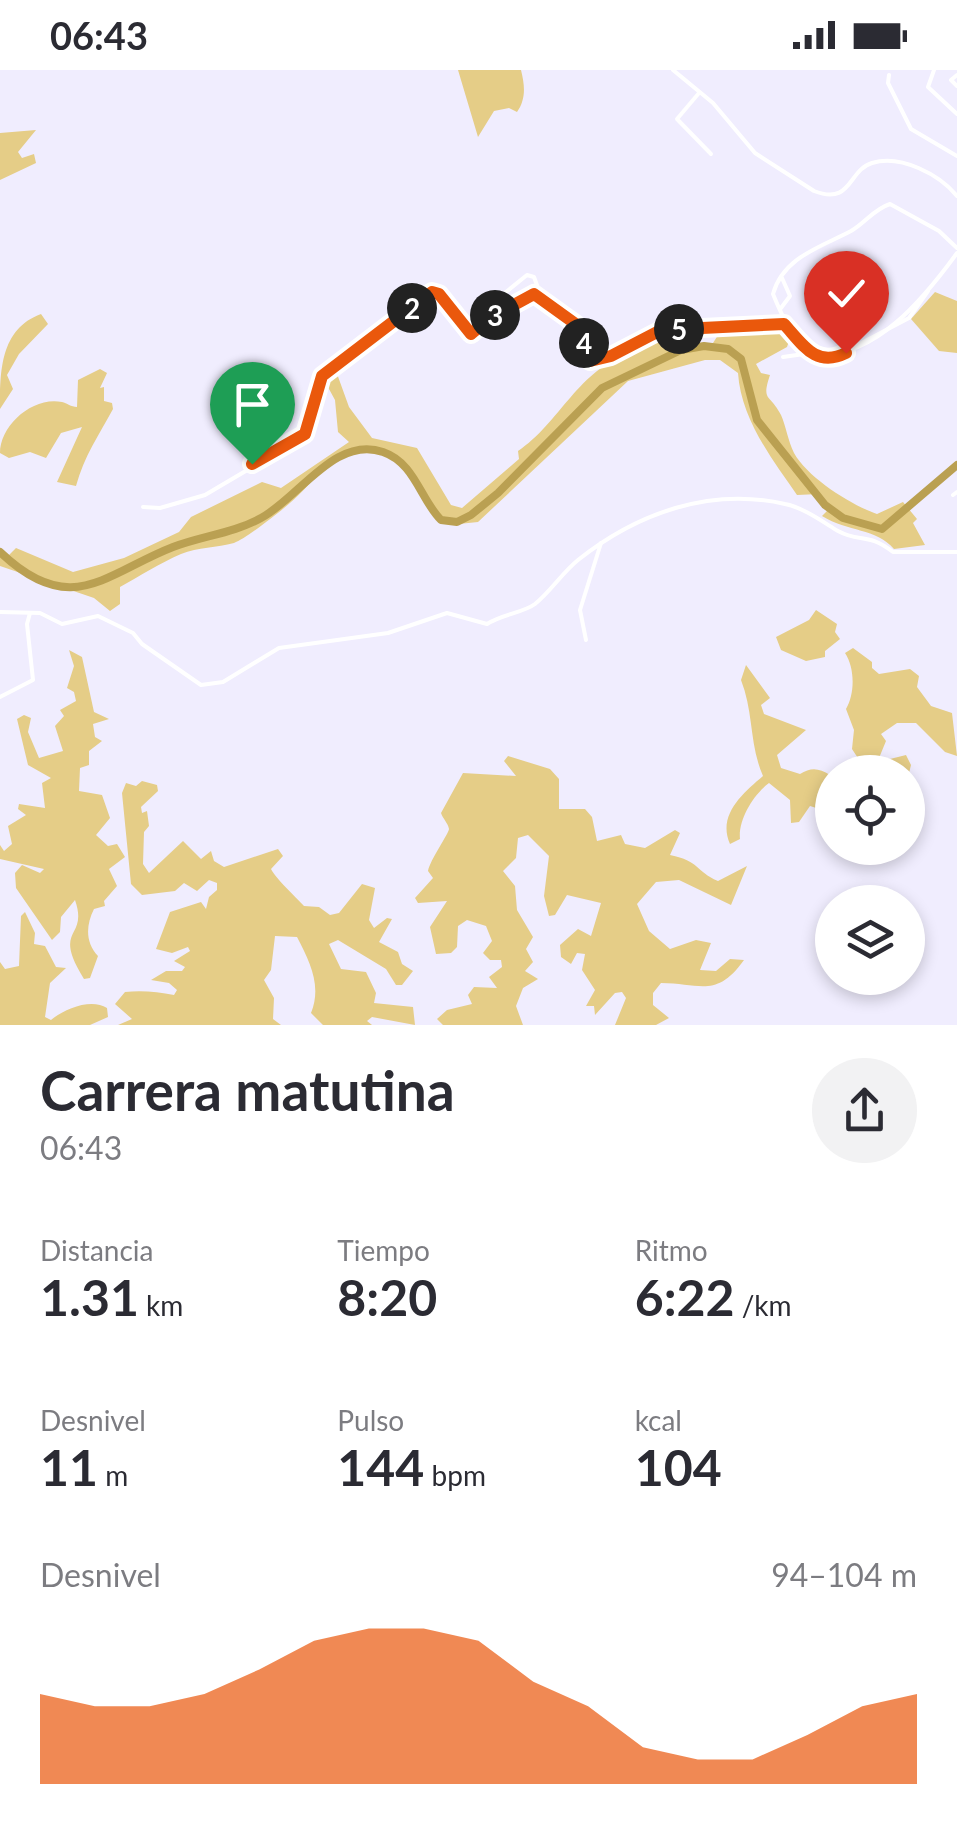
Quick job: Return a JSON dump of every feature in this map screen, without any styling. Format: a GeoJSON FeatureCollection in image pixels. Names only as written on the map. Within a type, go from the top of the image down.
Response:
{"type":"FeatureCollection","features":[{"type":"Feature","properties":{"kind":"street"},"geometry":{"type":"LineString","coordinates":[[673,70],[713,102],[755,153],[814,191],[823,194],[843,190],[864,168],[880,162],[918,168],[944,182],[957,196]]}},
{"type":"Feature","properties":{"kind":"street"},"geometry":{"type":"LineString","coordinates":[[934,70],[928,87],[957,114]]}},
{"type":"Feature","properties":{"kind":"street"},"geometry":{"type":"LineString","coordinates":[[889,75],[888,83],[911,129],[957,156]]}},
{"type":"Feature","properties":{"kind":"street"},"geometry":{"type":"LineString","coordinates":[[957,75],[951,80],[957,86]]}},
{"type":"Feature","properties":{"kind":"street"},"geometry":{"type":"LineString","coordinates":[[699,93],[677,119],[711,154]]}},
{"type":"Feature","properties":{"kind":"street"},"geometry":{"type":"LineString","coordinates":[[784,358],[812,354],[835,359],[897,324],[919,308],[957,247],[890,204],[850,231],[811,248],[774,289],[784,324],[812,354]]}},
{"type":"Feature","properties":{"kind":"street"},"geometry":{"type":"LineString","coordinates":[[468,332],[469,322],[527,275],[534,276],[542,299]]}},
{"type":"Feature","properties":{"kind":"street"},"geometry":{"type":"LineString","coordinates":[[780,309],[790,296],[782,278]]}},
{"type":"Feature","properties":{"kind":"street"},"geometry":{"type":"LineString","coordinates":[[142,507],[160,508],[205,495],[298,440],[308,430],[322,376],[432,292],[439,294],[468,332],[474,334],[490,318],[530,295],[542,299],[577,325],[586,358],[595,362],[661,330],[784,324]]}},
{"type":"Feature","properties":{"kind":"street"},"geometry":{"type":"LineString","coordinates":[[0,612],[30,612],[62,624],[98,616],[133,632],[142,644],[196,682],[210,684],[241,673],[279,648],[388,634],[447,613],[487,624],[500,614],[534,604],[573,564],[601,543],[654,514],[689,503],[734,497],[792,506],[841,533],[879,539],[894,552],[957,552]]}},
{"type":"Feature","properties":{"kind":"street"},"geometry":{"type":"LineString","coordinates":[[586,640],[580,610],[601,543]]}},
{"type":"Feature","properties":{"kind":"street"},"geometry":{"type":"LineString","coordinates":[[0,697],[25,686],[34,676],[26,620],[30,612]]}},
{"type":"Feature","properties":{"kind":"shaded area"},"geometry":{"type":"Polygon","coordinates":[[[458,70],[521,70],[524,92],[517,112],[509,108],[494,111],[478,137],[458,70]]]}},
{"type":"Feature","properties":{"kind":"shaded area"},"geometry":{"type":"Polygon","coordinates":[[[36,130],[18,152],[22,158],[34,154],[36,163],[0,180],[0,133],[36,130]]]}},
{"type":"Feature","properties":{"kind":"shaded area"},"geometry":{"type":"Polygon","coordinates":[[[935,292],[957,301],[957,353],[939,351],[911,319],[935,292]]]}},
{"type":"Feature","properties":{"kind":"shaded area"},"geometry":{"type":"Polygon","coordinates":[[[41,314],[48,324],[19,354],[7,375],[13,389],[0,409],[2,367],[10,341],[27,321],[41,314]]]}},
{"type":"Feature","properties":{"kind":"shaded area"},"geometry":{"type":"Polygon","coordinates":[[[783,328],[791,335],[787,347],[756,364],[761,373],[770,375],[767,394],[781,415],[794,453],[820,481],[867,510],[877,514],[903,502],[917,519],[913,523],[925,545],[894,549],[879,537],[822,516],[831,507],[819,494],[797,495],[751,422],[738,373],[720,360],[705,360],[628,381],[478,522],[449,525],[432,507],[406,466],[385,452],[369,448],[341,456],[284,508],[239,541],[181,554],[120,587],[120,604],[110,611],[94,598],[0,566],[0,548],[9,555],[16,548],[73,572],[124,558],[179,532],[191,517],[262,482],[281,488],[349,442],[338,432],[335,400],[323,378],[336,371],[349,407],[372,438],[417,448],[451,505],[462,508],[519,459],[518,451],[533,440],[583,384],[612,361],[629,355],[630,348],[680,333],[680,349],[713,343],[720,332],[783,328]]]}},
{"type":"Feature","properties":{"kind":"shaded area"},"geometry":{"type":"Polygon","coordinates":[[[100,369],[107,373],[100,388],[104,387],[104,401],[112,403],[113,409],[76,486],[57,482],[82,427],[61,433],[46,458],[30,452],[9,458],[0,453],[5,433],[20,415],[51,401],[77,407],[78,380],[100,369]]]}},
{"type":"Feature","properties":{"kind":"shaded area"},"geometry":{"type":"Polygon","coordinates":[[[816,610],[837,624],[835,632],[840,639],[825,651],[825,657],[806,661],[781,650],[776,637],[809,620],[816,610]]]}},
{"type":"Feature","properties":{"kind":"shaded area"},"geometry":{"type":"Polygon","coordinates":[[[853,648],[872,662],[872,668],[879,674],[910,669],[919,676],[917,687],[931,706],[952,713],[957,756],[945,752],[916,723],[897,723],[881,734],[886,741],[880,755],[856,755],[852,749],[854,730],[846,709],[853,681],[845,653],[853,648]]]}},
{"type":"Feature","properties":{"kind":"shaded area"},"geometry":{"type":"Polygon","coordinates":[[[69,650],[82,657],[94,712],[109,719],[93,724],[95,737],[102,741],[89,751],[89,765],[80,768],[79,791],[102,795],[110,818],[96,835],[108,846],[117,844],[125,857],[109,869],[117,886],[104,901],[105,906],[94,909],[91,915],[89,939],[98,956],[90,978],[84,979],[71,950],[70,941],[78,922],[75,900],[61,917],[60,932],[52,940],[16,888],[15,873],[22,865],[40,873],[44,869],[0,859],[0,845],[4,851],[12,844],[8,826],[26,815],[18,809],[19,804],[45,808],[42,783],[51,778],[28,765],[17,719],[24,715],[31,718],[28,732],[39,758],[63,751],[55,726],[64,716],[60,710],[76,701],[74,692],[67,688],[74,666],[69,650]]]}},
{"type":"Feature","properties":{"kind":"shaded area"},"geometry":{"type":"Polygon","coordinates":[[[746,665],[770,698],[761,705],[764,714],[806,730],[777,755],[781,768],[800,774],[815,769],[815,808],[810,806],[799,822],[791,823],[790,800],[769,783],[748,808],[740,839],[730,844],[729,814],[740,797],[763,776],[741,680],[746,665]]]}},
{"type":"Feature","properties":{"kind":"shaded area"},"geometry":{"type":"Polygon","coordinates":[[[508,756],[550,769],[559,779],[559,809],[585,809],[592,817],[597,841],[621,835],[625,844],[645,848],[675,830],[680,833],[670,855],[687,860],[718,881],[747,866],[731,905],[679,880],[656,882],[637,904],[649,931],[670,949],[696,940],[711,943],[700,970],[716,971],[730,959],[744,960],[734,972],[707,986],[661,983],[653,993],[653,1005],[669,1018],[656,1025],[615,1025],[626,998],[622,992],[615,993],[595,1015],[594,1006],[586,1006],[595,990],[582,970],[585,954],[577,953],[571,964],[561,957],[560,945],[578,929],[591,936],[601,903],[567,895],[555,915],[549,916],[544,896],[549,856],[528,835],[518,838],[516,858],[503,871],[515,886],[517,910],[533,937],[526,949],[533,962],[525,971],[538,979],[523,988],[516,1006],[523,1025],[443,1025],[437,1019],[447,1010],[472,1004],[468,995],[474,987],[497,988],[489,977],[502,967],[501,960],[490,960],[483,953],[492,941],[486,926],[467,920],[458,926],[457,947],[451,953],[436,954],[430,927],[447,901],[418,903],[415,898],[433,878],[429,866],[449,829],[441,813],[463,773],[516,776],[504,761],[508,756]]]}},
{"type":"Feature","properties":{"kind":"shaded area"},"geometry":{"type":"Polygon","coordinates":[[[142,781],[157,785],[158,791],[141,807],[142,813],[147,811],[149,826],[144,832],[143,864],[149,873],[183,841],[201,859],[211,851],[214,861],[224,867],[278,849],[283,856],[271,869],[277,878],[304,906],[319,907],[330,915],[339,913],[362,884],[375,888],[369,920],[374,928],[387,918],[392,919],[379,942],[398,952],[402,964],[413,971],[402,985],[396,985],[386,969],[338,940],[329,944],[341,969],[366,972],[376,993],[374,1003],[413,1007],[415,1025],[372,1017],[367,1021],[372,1025],[323,1025],[311,1013],[315,984],[297,937],[275,936],[271,970],[264,980],[274,998],[273,1019],[281,1025],[118,1025],[132,1019],[115,1004],[125,992],[174,995],[177,990],[169,983],[151,980],[166,971],[182,971],[185,967],[174,961],[190,951],[188,947],[172,953],[156,949],[170,912],[201,902],[206,909],[209,897],[217,890],[217,883],[209,880],[197,891],[184,883],[175,891],[142,895],[131,884],[122,793],[126,783],[136,786],[142,781]]]}},
{"type":"Feature","properties":{"kind":"shaded area"},"geometry":{"type":"Polygon","coordinates":[[[25,912],[35,933],[34,944],[45,946],[56,967],[66,968],[50,983],[45,1017],[51,1020],[71,1008],[94,1004],[107,1008],[108,1017],[90,1025],[0,1025],[0,962],[5,969],[19,966],[21,916],[25,912]]]}},
{"type":"Feature","properties":{"kind":"waterway"},"geometry":{"type":"LineString","coordinates":[[0,552],[48,584],[88,585],[173,547],[251,523],[275,509],[333,460],[366,449],[383,452],[403,464],[441,520],[457,522],[498,493],[602,388],[681,350],[704,346],[728,349],[741,359],[757,420],[825,505],[843,518],[882,529],[957,465]]}},
{"type":"Feature","properties":{"kind":"route"},"geometry":{"type":"LineString","coordinates":[[252,464],[290,446],[305,434],[322,376],[432,292],[439,294],[446,308],[471,334],[490,318],[534,294],[581,329],[586,358],[595,362],[650,333],[708,326],[784,324],[814,357],[829,360],[846,353]]}}]}
